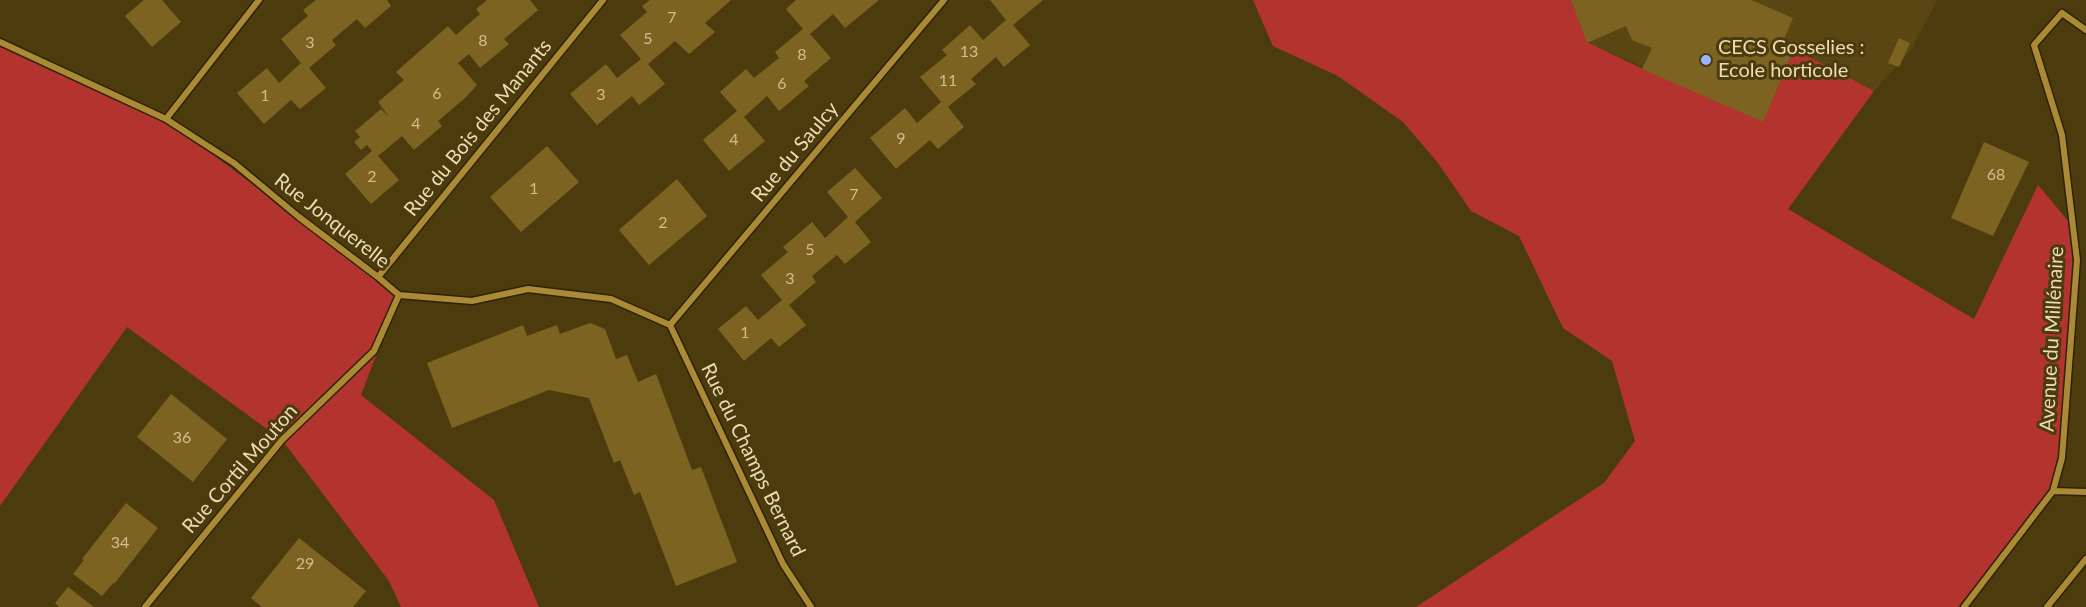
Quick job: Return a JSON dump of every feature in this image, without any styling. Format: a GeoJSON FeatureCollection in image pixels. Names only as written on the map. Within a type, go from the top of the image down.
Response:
{"type":"FeatureCollection","features":[{"type":"Feature","properties":{"kind":"street"},"geometry":{"type":"LineString","coordinates":[[166,119],[259,0]]}},
{"type":"Feature","properties":{"kind":"street","name":"Rue du Bois des Manants"},"geometry":{"type":"LineString","coordinates":[[378,277],[603,0]]}},
{"type":"Feature","properties":{"kind":"street","name":"Rue du Saulcy"},"geometry":{"type":"LineString","coordinates":[[670,325],[944,0]]}},
{"type":"Feature","properties":{"kind":"street","name":"Avenue du Millénaire"},"geometry":{"type":"LineString","coordinates":[[1964,607],[2053,491],[2061,458],[2077,260],[2062,135],[2034,45],[2062,14],[2086,30]]}},
{"type":"Feature","properties":{"kind":"street","name":"Rue Jonquerelle"},"geometry":{"type":"LineString","coordinates":[[0,42],[166,119],[234,163],[399,295],[472,301],[528,289],[611,298],[670,325]]}},
{"type":"Feature","properties":{"kind":"street","name":"Rue Cortil Mouton"},"geometry":{"type":"LineString","coordinates":[[145,607],[282,440],[374,351],[399,295]]}},
{"type":"Feature","properties":{"kind":"street","name":"Rue du Champs Bernard"},"geometry":{"type":"LineString","coordinates":[[670,325],[783,564],[811,607]]}},
{"type":"Feature","properties":{"kind":"street"},"geometry":{"type":"LineString","coordinates":[[2053,491],[2086,492]]}},
{"type":"Feature","properties":{"kind":"street"},"geometry":{"type":"LineString","coordinates":[[2047,607],[2086,559]]}},
{"type":"Feature","properties":{"kind":"shaded area"},"geometry":{"type":"Polygon","coordinates":[[[1253,0],[1571,0],[1587,42],[1763,121],[1794,49],[1874,91],[1788,209],[1974,319],[2038,185],[2074,228],[2070,345],[2056,477],[2040,508],[1958,607],[1416,607],[1604,483],[1635,441],[1612,361],[1563,328],[1519,236],[1471,211],[1438,163],[1403,122],[1338,76],[1273,46],[1253,0]]]}},
{"type":"Feature","properties":{"kind":"shaded area","name":"CECS Gosselies : Ecole horticole"},"geometry":{"type":"Polygon","coordinates":[[[1571,0],[1937,0],[1911,50],[1874,91],[1794,50],[1763,121],[1587,42],[1571,0]]]}},
{"type":"Feature","properties":{"kind":"shaded area"},"geometry":{"type":"Polygon","coordinates":[[[0,42],[166,119],[399,295],[361,395],[494,500],[539,607],[401,607],[389,581],[282,440],[127,327],[0,506],[0,42]]]}},
{"type":"Feature","properties":{"kind":"building"},"geometry":{"type":"Polygon","coordinates":[[[144,0],[162,0],[181,22],[152,47],[125,16],[144,0]]]}},
{"type":"Feature","properties":{"kind":"building"},"geometry":{"type":"Polygon","coordinates":[[[316,0],[387,0],[391,6],[365,28],[357,19],[332,40],[336,45],[309,68],[326,88],[300,109],[291,100],[264,124],[237,93],[267,68],[279,83],[301,63],[281,39],[308,16],[303,10],[316,0]]]}},
{"type":"Feature","properties":{"kind":"building"},"geometry":{"type":"Polygon","coordinates":[[[487,0],[530,0],[538,10],[504,39],[509,44],[480,68],[469,54],[458,63],[477,85],[438,121],[442,126],[414,150],[402,136],[378,156],[399,180],[371,204],[345,174],[372,151],[367,145],[361,150],[354,142],[360,137],[355,131],[381,109],[389,117],[378,102],[404,80],[396,72],[448,26],[456,35],[480,14],[476,9],[487,0]]]}},
{"type":"Feature","properties":{"kind":"building"},"geometry":{"type":"Polygon","coordinates":[[[650,0],[731,0],[705,23],[715,32],[689,54],[675,41],[648,64],[665,84],[639,105],[632,96],[597,125],[570,94],[606,64],[617,78],[641,59],[620,35],[647,12],[642,6],[650,0]]]}},
{"type":"Feature","properties":{"kind":"building"},"geometry":{"type":"Polygon","coordinates":[[[796,0],[879,0],[845,28],[833,14],[810,34],[831,58],[804,81],[809,86],[779,111],[767,96],[744,117],[765,141],[729,171],[703,140],[737,111],[720,92],[746,69],[754,78],[779,58],[775,52],[803,29],[786,9],[796,0]]]}},
{"type":"Feature","properties":{"kind":"building"},"geometry":{"type":"Polygon","coordinates":[[[990,0],[1043,0],[1013,25],[1030,45],[1004,67],[996,57],[971,79],[976,84],[948,107],[964,127],[938,149],[930,140],[896,169],[870,138],[905,108],[917,123],[941,102],[920,77],[947,55],[942,50],[970,25],[983,40],[1006,20],[990,0]]]}},
{"type":"Feature","properties":{"kind":"building"},"geometry":{"type":"Polygon","coordinates":[[[1571,0],[1751,0],[1793,18],[1782,44],[1794,49],[1763,122],[1642,69],[1652,48],[1632,40],[1626,26],[1587,43],[1571,0]]]}},
{"type":"Feature","properties":{"kind":"building"},"geometry":{"type":"Polygon","coordinates":[[[1899,38],[1910,43],[1899,67],[1888,63],[1899,38]]]}},
{"type":"Feature","properties":{"kind":"building"},"geometry":{"type":"Polygon","coordinates":[[[1984,142],[2029,162],[1993,236],[1951,218],[1984,142]]]}},
{"type":"Feature","properties":{"kind":"building"},"geometry":{"type":"Polygon","coordinates":[[[547,146],[579,182],[521,232],[490,197],[547,146]]]}},
{"type":"Feature","properties":{"kind":"building"},"geometry":{"type":"Polygon","coordinates":[[[855,168],[882,198],[855,222],[871,242],[845,264],[837,255],[812,276],[816,282],[789,305],[806,325],[779,347],[771,338],[744,361],[718,329],[746,306],[758,320],[782,300],[761,275],[788,252],[783,247],[812,222],[825,238],[848,217],[827,192],[855,168]]]}},
{"type":"Feature","properties":{"kind":"building"},"geometry":{"type":"Polygon","coordinates":[[[677,179],[707,216],[649,265],[619,230],[677,179]]]}},
{"type":"Feature","properties":{"kind":"building"},"geometry":{"type":"Polygon","coordinates":[[[590,323],[605,329],[616,359],[627,355],[638,382],[656,374],[692,470],[701,467],[737,562],[676,586],[640,492],[634,495],[620,460],[614,463],[589,398],[549,390],[452,428],[427,363],[523,325],[527,336],[557,325],[560,334],[590,323]]]}},
{"type":"Feature","properties":{"kind":"building"},"geometry":{"type":"Polygon","coordinates":[[[171,394],[227,439],[193,482],[137,437],[171,394]]]}},
{"type":"Feature","properties":{"kind":"building"},"geometry":{"type":"Polygon","coordinates":[[[126,503],[158,528],[102,596],[73,574],[126,503]]]}},
{"type":"Feature","properties":{"kind":"building"},"geometry":{"type":"Polygon","coordinates":[[[299,538],[366,591],[353,607],[262,607],[251,598],[299,538]]]}},
{"type":"Feature","properties":{"kind":"building"},"geometry":{"type":"Polygon","coordinates":[[[68,587],[94,607],[59,607],[55,603],[68,587]]]}},
{"type":"Feature","properties":{"kind":"place","name":"CECS Gosselies : Ecole horticole"},"geometry":{"type":"Point","coordinates":[1706,60]}}]}
